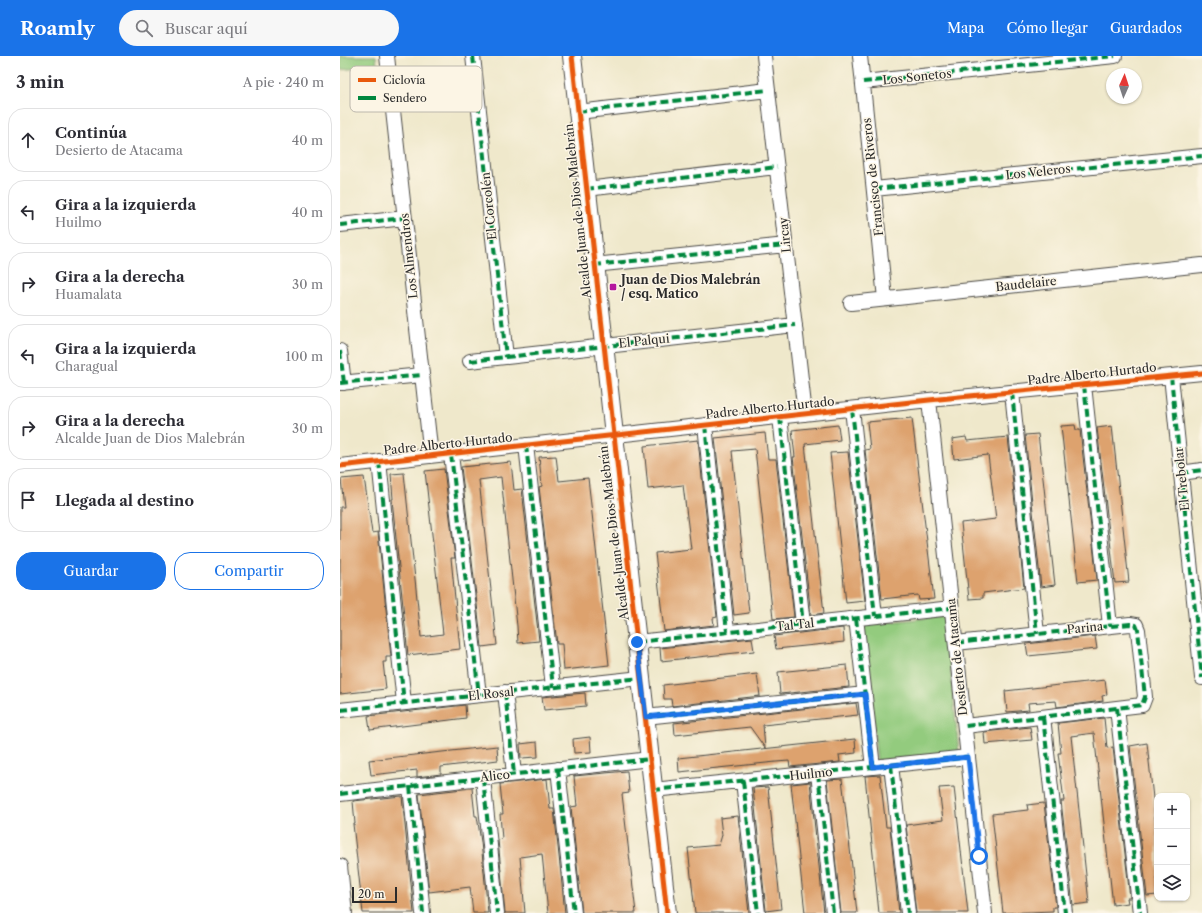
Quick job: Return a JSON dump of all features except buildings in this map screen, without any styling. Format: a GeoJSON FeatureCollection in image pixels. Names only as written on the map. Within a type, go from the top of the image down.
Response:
{"type":"FeatureCollection","features":[{"type":"Feature","properties":{"kind":"street","name":"Los Almendros"},"geometry":{"type":"LineString","coordinates":[[387,56],[388,66]]}},
{"type":"Feature","properties":{"kind":"street","name":"El Corcolén"},"geometry":{"type":"LineString","coordinates":[[473,56],[474,66]]}},
{"type":"Feature","properties":{"kind":"street","name":"Alcalde Juan de Dios Malebrán"},"geometry":{"type":"LineString","coordinates":[[572,56],[667,913]]}},
{"type":"Feature","properties":{"kind":"street","name":"Lircay"},"geometry":{"type":"LineString","coordinates":[[764,56],[805,414]]}},
{"type":"Feature","properties":{"kind":"street","name":"Francisco de Riveros"},"geometry":{"type":"LineString","coordinates":[[860,56],[885,299]]}},
{"type":"Feature","properties":{"kind":"street","name":"Los Sonetos"},"geometry":{"type":"LineString","coordinates":[[863,82],[1115,56]]}},
{"type":"Feature","properties":{"kind":"street"},"geometry":{"type":"LineString","coordinates":[[578,112],[768,90]]}},
{"type":"Feature","properties":{"kind":"street","name":"Los Almendros"},"geometry":{"type":"LineString","coordinates":[[393,112],[431,456]]}},
{"type":"Feature","properties":{"kind":"street","name":"El Corcolén"},"geometry":{"type":"LineString","coordinates":[[479,112],[506,357]]}},
{"type":"Feature","properties":{"kind":"street","name":"Los Veleros"},"geometry":{"type":"LineString","coordinates":[[874,189],[1202,156]]}},
{"type":"Feature","properties":{"kind":"street"},"geometry":{"type":"LineString","coordinates":[[586,189],[777,167]]}},
{"type":"Feature","properties":{"kind":"street"},"geometry":{"type":"LineString","coordinates":[[340,225],[405,218]]}},
{"type":"Feature","properties":{"kind":"street"},"geometry":{"type":"LineString","coordinates":[[594,265],[786,245]]}},
{"type":"Feature","properties":{"kind":"street","name":"Baudelaire"},"geometry":{"type":"LineString","coordinates":[[851,303],[1202,265]]}},
{"type":"Feature","properties":{"kind":"street","name":"El Palqui"},"geometry":{"type":"LineString","coordinates":[[470,361],[795,325]]}},
{"type":"Feature","properties":{"kind":"street"},"geometry":{"type":"LineString","coordinates":[[340,351],[342,383],[422,375]]}},
{"type":"Feature","properties":{"kind":"street","name":"Padre Alberto Hurtado"},"geometry":{"type":"LineString","coordinates":[[340,466],[929,400],[1202,372]]}},
{"type":"Feature","properties":{"kind":"street","name":"El Trebolar"},"geometry":{"type":"LineString","coordinates":[[1171,376],[1181,473],[1196,567],[1202,678]]}},
{"type":"Feature","properties":{"kind":"street"},"geometry":{"type":"LineString","coordinates":[[1084,385],[1110,626]]}},
{"type":"Feature","properties":{"kind":"street"},"geometry":{"type":"LineString","coordinates":[[1012,392],[1037,634]]}},
{"type":"Feature","properties":{"kind":"street","name":"Desierto de Atacama"},"geometry":{"type":"LineString","coordinates":[[929,400],[985,913]]}},
{"type":"Feature","properties":{"kind":"street"},"geometry":{"type":"LineString","coordinates":[[852,409],[875,616]]}},
{"type":"Feature","properties":{"kind":"street"},"geometry":{"type":"LineString","coordinates":[[780,417],[803,624]]}},
{"type":"Feature","properties":{"kind":"street"},"geometry":{"type":"LineString","coordinates":[[705,426],[727,632]]}},
{"type":"Feature","properties":{"kind":"street"},"geometry":{"type":"LineString","coordinates":[[526,445],[553,687]]}},
{"type":"Feature","properties":{"kind":"street"},"geometry":{"type":"LineString","coordinates":[[451,454],[479,695]]}},
{"type":"Feature","properties":{"kind":"street"},"geometry":{"type":"LineString","coordinates":[[379,461],[404,703]]}},
{"type":"Feature","properties":{"kind":"street"},"geometry":{"type":"LineString","coordinates":[[1181,473],[1202,470]]}},
{"type":"Feature","properties":{"kind":"street","name":"Tal Tal"},"geometry":{"type":"LineString","coordinates":[[637,642],[952,608]]}},
{"type":"Feature","properties":{"kind":"street"},"geometry":{"type":"LineString","coordinates":[[856,618],[873,767]]}},
{"type":"Feature","properties":{"kind":"street","name":"Parina"},"geometry":{"type":"LineString","coordinates":[[956,643],[1133,624],[1138,627],[1145,697],[1144,703],[1117,708]]}},
{"type":"Feature","properties":{"kind":"street","name":"El Rosal"},"geometry":{"type":"LineString","coordinates":[[340,710],[641,678]]}},
{"type":"Feature","properties":{"kind":"street"},"geometry":{"type":"LineString","coordinates":[[505,692],[514,774]]}},
{"type":"Feature","properties":{"kind":"street"},"geometry":{"type":"LineString","coordinates":[[646,717],[865,694]]}},
{"type":"Feature","properties":{"kind":"street"},"geometry":{"type":"LineString","coordinates":[[965,726],[1117,708],[1140,913]]}},
{"type":"Feature","properties":{"kind":"street"},"geometry":{"type":"LineString","coordinates":[[1043,717],[1065,913]]}},
{"type":"Feature","properties":{"kind":"street","name":"Huilmo"},"geometry":{"type":"LineString","coordinates":[[653,790],[968,757]]}},
{"type":"Feature","properties":{"kind":"street","name":"Alico"},"geometry":{"type":"LineString","coordinates":[[340,794],[650,759]]}},
{"type":"Feature","properties":{"kind":"street"},"geometry":{"type":"LineString","coordinates":[[891,765],[908,913]]}},
{"type":"Feature","properties":{"kind":"street"},"geometry":{"type":"LineString","coordinates":[[558,769],[574,913]]}},
{"type":"Feature","properties":{"kind":"street"},"geometry":{"type":"LineString","coordinates":[[818,773],[833,913]]}},
{"type":"Feature","properties":{"kind":"street"},"geometry":{"type":"LineString","coordinates":[[483,778],[497,913]]}},
{"type":"Feature","properties":{"kind":"street"},"geometry":{"type":"LineString","coordinates":[[743,781],[758,913]]}},
{"type":"Feature","properties":{"kind":"street"},"geometry":{"type":"LineString","coordinates":[[410,786],[423,913]]}},
{"type":"Feature","properties":{"kind":"street"},"geometry":{"type":"LineString","coordinates":[[340,866],[345,913]]}},
{"type":"Feature","properties":{"kind":"green space"},"geometry":{"type":"Polygon","coordinates":[[[340,56],[376,56],[377,66],[350,66],[350,69],[340,70],[340,56]]]}},
{"type":"Feature","properties":{"kind":"green space"},"geometry":{"type":"Polygon","coordinates":[[[945,616],[959,753],[877,761],[863,625],[945,616]]]}},
{"type":"Feature","properties":{"kind":"marked path"},"geometry":{"type":"LineString","coordinates":[[473,56],[474,66]]}},
{"type":"Feature","properties":{"kind":"marked path"},"geometry":{"type":"LineString","coordinates":[[863,82],[1115,56]]}},
{"type":"Feature","properties":{"kind":"marked path"},"geometry":{"type":"LineString","coordinates":[[578,112],[768,90]]}},
{"type":"Feature","properties":{"kind":"marked path"},"geometry":{"type":"LineString","coordinates":[[479,112],[506,357]]}},
{"type":"Feature","properties":{"kind":"marked path"},"geometry":{"type":"LineString","coordinates":[[874,189],[1202,156]]}},
{"type":"Feature","properties":{"kind":"marked path"},"geometry":{"type":"LineString","coordinates":[[586,189],[777,167]]}},
{"type":"Feature","properties":{"kind":"marked path"},"geometry":{"type":"LineString","coordinates":[[340,225],[405,218]]}},
{"type":"Feature","properties":{"kind":"marked path"},"geometry":{"type":"LineString","coordinates":[[594,265],[786,245]]}},
{"type":"Feature","properties":{"kind":"marked path"},"geometry":{"type":"LineString","coordinates":[[470,361],[795,325]]}},
{"type":"Feature","properties":{"kind":"marked path"},"geometry":{"type":"LineString","coordinates":[[340,351],[344,383]]}},
{"type":"Feature","properties":{"kind":"marked path"},"geometry":{"type":"LineString","coordinates":[[340,383],[422,375]]}},
{"type":"Feature","properties":{"kind":"marked path"},"geometry":{"type":"LineString","coordinates":[[1171,376],[1202,678]]}},
{"type":"Feature","properties":{"kind":"marked path"},"geometry":{"type":"LineString","coordinates":[[1084,385],[1110,626]]}},
{"type":"Feature","properties":{"kind":"marked path"},"geometry":{"type":"LineString","coordinates":[[1012,392],[1037,634]]}},
{"type":"Feature","properties":{"kind":"marked path"},"geometry":{"type":"LineString","coordinates":[[852,409],[875,616]]}},
{"type":"Feature","properties":{"kind":"marked path"},"geometry":{"type":"LineString","coordinates":[[780,417],[803,624]]}},
{"type":"Feature","properties":{"kind":"marked path"},"geometry":{"type":"LineString","coordinates":[[705,425],[727,632]]}},
{"type":"Feature","properties":{"kind":"marked path"},"geometry":{"type":"LineString","coordinates":[[526,445],[553,687]]}},
{"type":"Feature","properties":{"kind":"marked path"},"geometry":{"type":"LineString","coordinates":[[451,454],[479,695]]}},
{"type":"Feature","properties":{"kind":"marked path"},"geometry":{"type":"LineString","coordinates":[[379,461],[404,703]]}},
{"type":"Feature","properties":{"kind":"marked path"},"geometry":{"type":"LineString","coordinates":[[1181,473],[1202,470]]}},
{"type":"Feature","properties":{"kind":"marked path"},"geometry":{"type":"LineString","coordinates":[[637,642],[952,608]]}},
{"type":"Feature","properties":{"kind":"marked path"},"geometry":{"type":"LineString","coordinates":[[856,618],[873,767]]}},
{"type":"Feature","properties":{"kind":"marked path"},"geometry":{"type":"LineString","coordinates":[[956,643],[1130,624],[1136,625],[1138,630],[1145,697],[1142,705],[965,726]]}},
{"type":"Feature","properties":{"kind":"marked path"},"geometry":{"type":"LineString","coordinates":[[340,710],[641,678]]}},
{"type":"Feature","properties":{"kind":"marked path"},"geometry":{"type":"LineString","coordinates":[[505,692],[514,774]]}},
{"type":"Feature","properties":{"kind":"marked path"},"geometry":{"type":"LineString","coordinates":[[645,717],[865,694]]}},
{"type":"Feature","properties":{"kind":"marked path"},"geometry":{"type":"LineString","coordinates":[[1117,708],[1140,913]]}},
{"type":"Feature","properties":{"kind":"marked path"},"geometry":{"type":"LineString","coordinates":[[1043,717],[1065,913]]}},
{"type":"Feature","properties":{"kind":"marked path"},"geometry":{"type":"LineString","coordinates":[[653,790],[968,757]]}},
{"type":"Feature","properties":{"kind":"marked path"},"geometry":{"type":"LineString","coordinates":[[340,794],[650,759]]}},
{"type":"Feature","properties":{"kind":"marked path"},"geometry":{"type":"LineString","coordinates":[[891,765],[908,913]]}},
{"type":"Feature","properties":{"kind":"marked path"},"geometry":{"type":"LineString","coordinates":[[558,769],[574,913]]}},
{"type":"Feature","properties":{"kind":"marked path"},"geometry":{"type":"LineString","coordinates":[[818,773],[833,913]]}},
{"type":"Feature","properties":{"kind":"marked path"},"geometry":{"type":"LineString","coordinates":[[483,778],[497,913]]}},
{"type":"Feature","properties":{"kind":"marked path"},"geometry":{"type":"LineString","coordinates":[[743,781],[758,913]]}},
{"type":"Feature","properties":{"kind":"marked path"},"geometry":{"type":"LineString","coordinates":[[410,786],[423,913]]}},
{"type":"Feature","properties":{"kind":"cycle path"},"geometry":{"type":"LineString","coordinates":[[572,56],[667,913]]}},
{"type":"Feature","properties":{"kind":"cycle path"},"geometry":{"type":"LineString","coordinates":[[340,466],[929,400],[1202,373]]}},
{"type":"Feature","properties":{"kind":"place","name":"Juan de Dios Malebrán / esq. Matico"},"geometry":{"type":"Point","coordinates":[613,287]}},
{"type":"Feature","properties":{"kind":"route"},"geometry":{"type":"LineString","coordinates":[[637,642],[646,717],[865,694],[873,767],[968,757],[979,856]]}}]}
